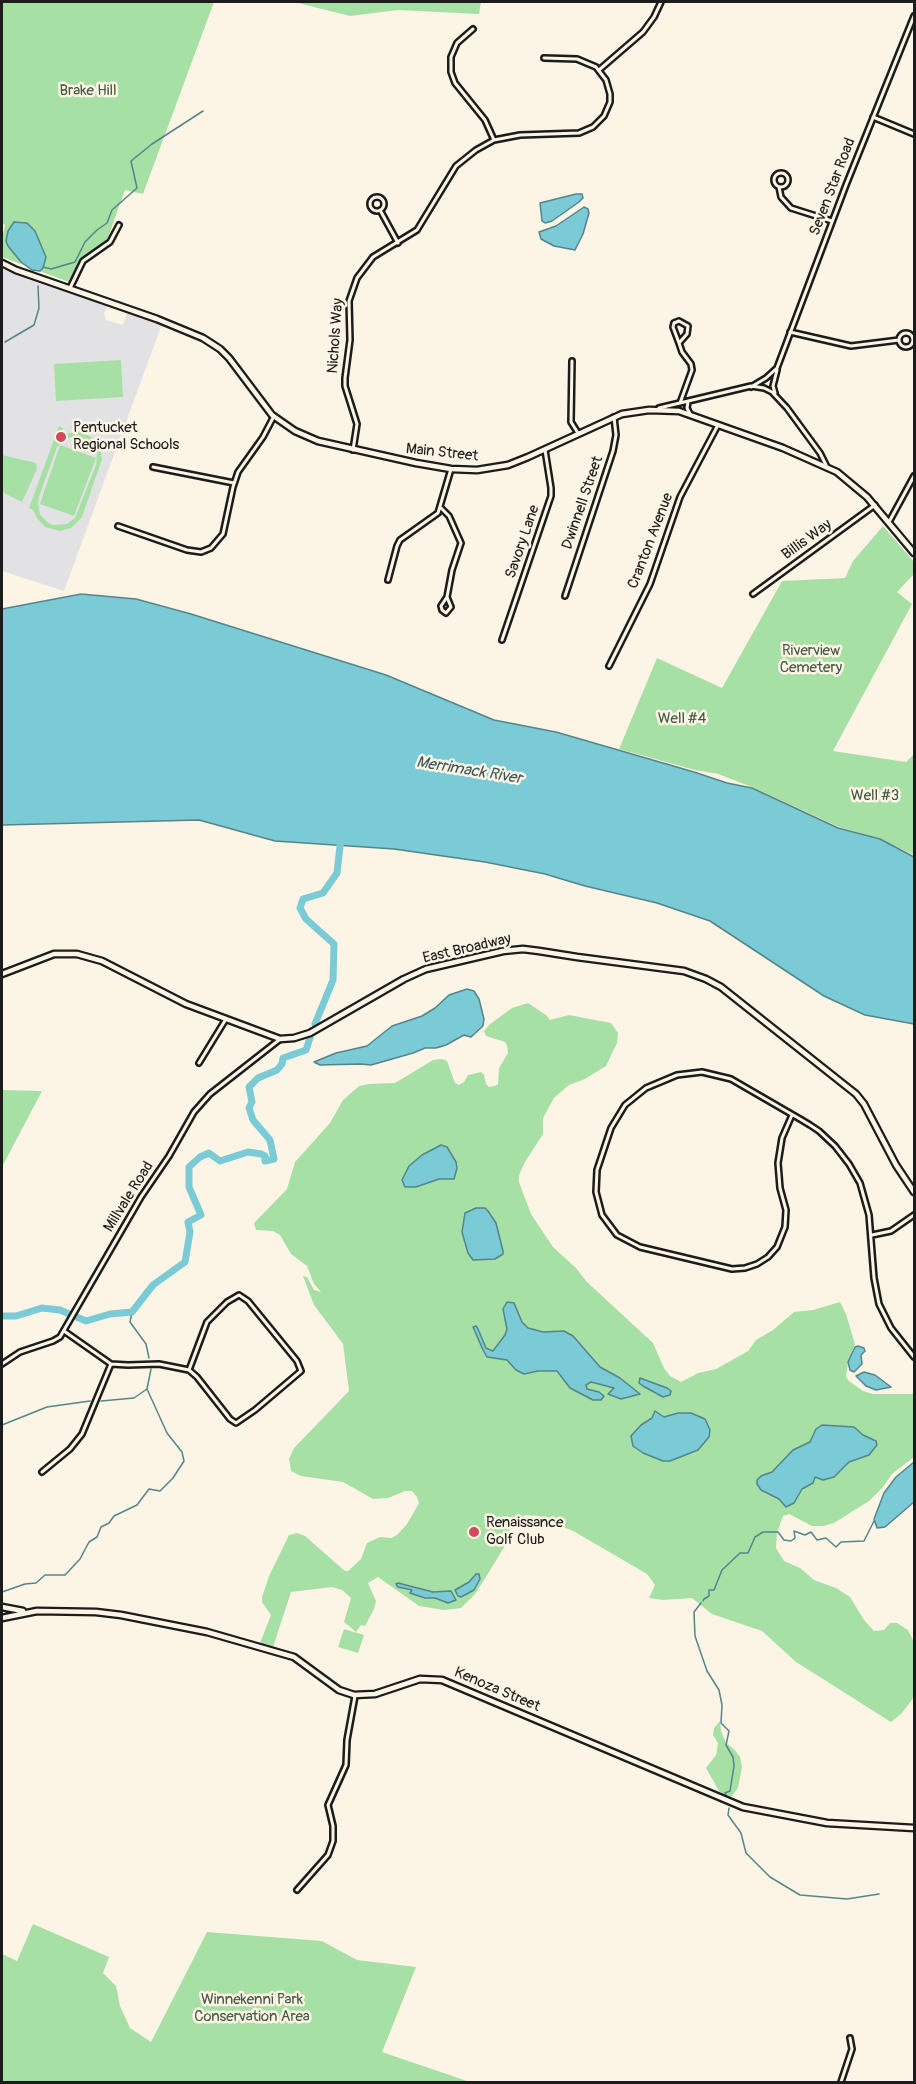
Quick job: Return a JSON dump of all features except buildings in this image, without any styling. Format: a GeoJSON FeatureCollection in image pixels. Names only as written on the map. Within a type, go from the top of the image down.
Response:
{"type":"FeatureCollection","features":[{"type":"Feature","properties":{"kind":"street"},"geometry":{"type":"LineString","coordinates":[[544,58],[577,59],[599,70],[642,32],[654,17],[661,2]]}},
{"type":"Feature","properties":{"kind":"street","name":"Seven Star Road"},"geometry":{"type":"LineString","coordinates":[[775,395],[773,386],[777,368],[790,332],[873,117],[915,16]]}},
{"type":"Feature","properties":{"kind":"street"},"geometry":{"type":"LineString","coordinates":[[473,29],[457,43],[451,57],[451,72],[455,83],[485,120],[494,140]]}},
{"type":"Feature","properties":{"kind":"street","name":"Nichols Way"},"geometry":{"type":"LineString","coordinates":[[353,450],[357,424],[345,386],[345,378],[350,340],[348,315],[350,297],[357,278],[365,266],[378,254],[398,243],[422,225],[456,166],[476,150],[494,140],[520,135],[579,133],[593,128],[604,116],[610,102],[609,88],[599,70]]}},
{"type":"Feature","properties":{"kind":"street"},"geometry":{"type":"LineString","coordinates":[[873,117],[915,134]]}},
{"type":"Feature","properties":{"kind":"street"},"geometry":{"type":"LineString","coordinates":[[779,187],[784,187],[789,182],[788,177],[784,174],[778,174],[775,182],[779,187],[781,197],[791,208],[832,221]]}},
{"type":"Feature","properties":{"kind":"street"},"geometry":{"type":"LineString","coordinates":[[379,197],[382,200],[383,206],[380,210],[371,207],[370,202],[373,198],[379,197]]}},
{"type":"Feature","properties":{"kind":"street"},"geometry":{"type":"LineString","coordinates":[[380,210],[398,243]]}},
{"type":"Feature","properties":{"kind":"street"},"geometry":{"type":"LineString","coordinates":[[70,288],[83,261],[110,242],[118,225]]}},
{"type":"Feature","properties":{"kind":"street","name":"Main Street"},"geometry":{"type":"LineString","coordinates":[[2,263],[16,270],[194,332],[212,343],[229,358],[262,404],[274,416],[306,437],[353,450],[451,469],[491,469],[508,465],[545,450],[614,417],[634,411],[665,409],[690,414],[826,465],[849,479],[875,505],[888,524],[915,553]]}},
{"type":"Feature","properties":{"kind":"street"},"geometry":{"type":"LineString","coordinates":[[679,343],[689,329],[687,324],[679,321],[674,323],[674,334],[692,370],[684,397],[679,404]]}},
{"type":"Feature","properties":{"kind":"street"},"geometry":{"type":"LineString","coordinates":[[790,332],[851,346],[899,340]]}},
{"type":"Feature","properties":{"kind":"street"},"geometry":{"type":"LineString","coordinates":[[907,333],[914,341],[909,347],[904,347],[900,345],[899,340],[900,335],[907,333]]}},
{"type":"Feature","properties":{"kind":"street"},"geometry":{"type":"LineString","coordinates":[[572,361],[571,422],[578,433]]}},
{"type":"Feature","properties":{"kind":"street"},"geometry":{"type":"LineString","coordinates":[[654,410],[751,387],[777,368]]}},
{"type":"Feature","properties":{"kind":"street"},"geometry":{"type":"LineString","coordinates":[[751,387],[764,388],[775,395],[807,434],[826,465]]}},
{"type":"Feature","properties":{"kind":"street"},"geometry":{"type":"LineString","coordinates":[[688,402],[687,408],[690,414]]}},
{"type":"Feature","properties":{"kind":"street"},"geometry":{"type":"LineString","coordinates":[[118,526],[195,552],[216,544],[223,534],[234,483],[242,465],[263,437],[274,416]]}},
{"type":"Feature","properties":{"kind":"street","name":"Dwinnell Street"},"geometry":{"type":"LineString","coordinates":[[565,596],[613,451],[616,435],[614,417]]}},
{"type":"Feature","properties":{"kind":"street","name":"Cranton Avenue"},"geometry":{"type":"LineString","coordinates":[[609,666],[650,584],[680,497],[718,425]]}},
{"type":"Feature","properties":{"kind":"street","name":"Savory Lane"},"geometry":{"type":"LineString","coordinates":[[502,640],[551,496],[545,450]]}},
{"type":"Feature","properties":{"kind":"street"},"geometry":{"type":"LineString","coordinates":[[153,467],[234,483]]}},
{"type":"Feature","properties":{"kind":"street"},"geometry":{"type":"LineString","coordinates":[[388,580],[400,540],[432,519],[441,508],[451,469]]}},
{"type":"Feature","properties":{"kind":"street"},"geometry":{"type":"LineString","coordinates":[[888,524],[915,476]]}},
{"type":"Feature","properties":{"kind":"street","name":"Billis Way"},"geometry":{"type":"LineString","coordinates":[[753,594],[875,505]]}},
{"type":"Feature","properties":{"kind":"street"},"geometry":{"type":"LineString","coordinates":[[441,508],[449,516],[461,543],[452,570],[447,597],[441,606],[446,612],[451,607],[447,597]]}},
{"type":"Feature","properties":{"kind":"street","name":"East Broadway"},"geometry":{"type":"LineString","coordinates":[[280,1039],[310,1033],[418,972],[455,961],[503,951],[523,949],[684,971],[721,987],[856,1094],[864,1104],[896,1165],[915,1192]]}},
{"type":"Feature","properties":{"kind":"street"},"geometry":{"type":"LineString","coordinates":[[2,974],[54,954],[77,954],[113,966],[186,1004],[280,1039]]}},
{"type":"Feature","properties":{"kind":"street"},"geometry":{"type":"LineString","coordinates":[[199,1063],[227,1018]]}},
{"type":"Feature","properties":{"kind":"street","name":"Millvale Road"},"geometry":{"type":"LineString","coordinates":[[2,1364],[27,1349],[57,1339],[194,1112],[210,1094],[280,1039]]}},
{"type":"Feature","properties":{"kind":"street"},"geometry":{"type":"LineString","coordinates":[[792,1115],[782,1138],[778,1163],[780,1188],[786,1210],[785,1227],[774,1251],[757,1264],[726,1268],[640,1247],[621,1238],[604,1219],[598,1205],[597,1170],[613,1122],[625,1105],[646,1088],[683,1073],[715,1074],[731,1079],[792,1115],[827,1139],[849,1164],[864,1194],[872,1235],[874,1278],[879,1304],[891,1328],[915,1357]]}},
{"type":"Feature","properties":{"kind":"street"},"geometry":{"type":"LineString","coordinates":[[872,1235],[891,1231],[915,1215]]}},
{"type":"Feature","properties":{"kind":"street"},"geometry":{"type":"LineString","coordinates":[[64,1330],[111,1364],[159,1364],[189,1370],[230,1419],[236,1423],[297,1375],[301,1369],[248,1301],[240,1295],[227,1302],[207,1322],[189,1370]]}},
{"type":"Feature","properties":{"kind":"street"},"geometry":{"type":"LineString","coordinates":[[42,1472],[70,1449],[82,1434],[111,1364]]}},
{"type":"Feature","properties":{"kind":"street"},"geometry":{"type":"LineString","coordinates":[[2,1607],[29,1612]]}},
{"type":"Feature","properties":{"kind":"street"},"geometry":{"type":"LineString","coordinates":[[2,1618],[29,1612],[62,1610],[111,1613],[246,1642],[299,1659],[339,1690],[355,1696],[346,1740],[346,1765],[328,1805],[333,1826],[333,1841],[328,1855],[297,1890]]}},
{"type":"Feature","properties":{"kind":"street","name":"Kenoza Street"},"geometry":{"type":"LineString","coordinates":[[355,1696],[375,1694],[420,1679],[442,1680],[743,1807],[827,1823],[915,1828]]}},
{"type":"Feature","properties":{"kind":"street"},"geometry":{"type":"LineString","coordinates":[[841,2082],[852,2049],[850,2038]]}},
{"type":"Feature","properties":{"kind":"shaded area","name":"Pentucket Regional Schools"},"geometry":{"type":"Polygon","coordinates":[[[2,269],[108,305],[104,313],[106,320],[123,325],[127,312],[162,324],[64,591],[2,571],[2,269]]]}},
{"type":"Feature","properties":{"kind":"green space","name":"Brake Hill"},"geometry":{"type":"Polygon","coordinates":[[[2,2],[214,2],[143,194],[125,190],[107,240],[80,259],[69,282],[2,257],[5,225],[2,223],[2,2]]]}},
{"type":"Feature","properties":{"kind":"green space"},"geometry":{"type":"Polygon","coordinates":[[[294,2],[481,2],[479,14],[398,10],[350,16],[294,2]]]}},
{"type":"Feature","properties":{"kind":"green space"},"geometry":{"type":"Polygon","coordinates":[[[121,360],[123,397],[56,401],[54,364],[121,360]]]}},
{"type":"Feature","properties":{"kind":"green space"},"geometry":{"type":"Polygon","coordinates":[[[59,426],[63,428],[61,435],[79,431],[93,438],[100,447],[102,459],[82,517],[71,528],[60,531],[45,527],[29,508],[59,426]],[[78,436],[67,438],[57,447],[38,504],[40,514],[53,525],[67,524],[75,518],[96,465],[97,454],[93,445],[78,436]]]}},
{"type":"Feature","properties":{"kind":"green space"},"geometry":{"type":"Polygon","coordinates":[[[60,445],[96,458],[74,516],[40,504],[60,445]]]}},
{"type":"Feature","properties":{"kind":"green space"},"geometry":{"type":"Polygon","coordinates":[[[2,455],[36,463],[37,469],[22,502],[4,493],[2,455]]]}},
{"type":"Feature","properties":{"kind":"green space"},"geometry":{"type":"Polygon","coordinates":[[[883,526],[914,562],[914,574],[897,592],[912,604],[833,751],[906,762],[914,754],[914,855],[878,838],[839,827],[718,774],[619,749],[657,658],[722,688],[782,581],[845,578],[853,561],[883,526]]]}},
{"type":"Feature","properties":{"kind":"green space","name":"Renaissance Golf Club"},"geometry":{"type":"Polygon","coordinates":[[[528,1003],[550,1020],[569,1015],[611,1023],[618,1033],[617,1043],[606,1066],[585,1079],[569,1085],[554,1098],[543,1118],[543,1134],[525,1162],[519,1175],[519,1182],[531,1214],[553,1247],[653,1343],[670,1376],[681,1382],[698,1373],[716,1369],[748,1351],[756,1340],[773,1330],[794,1312],[813,1310],[840,1302],[855,1344],[848,1362],[846,1377],[849,1381],[863,1391],[873,1394],[914,1394],[914,1457],[892,1474],[869,1501],[834,1523],[812,1526],[789,1514],[783,1516],[777,1533],[776,1548],[784,1561],[800,1568],[814,1580],[836,1588],[850,1597],[864,1620],[874,1631],[884,1630],[890,1623],[897,1623],[908,1630],[914,1642],[914,1697],[902,1713],[891,1722],[796,1662],[762,1631],[712,1614],[692,1598],[663,1600],[649,1598],[655,1585],[647,1574],[575,1532],[539,1516],[525,1515],[510,1529],[506,1544],[489,1572],[475,1594],[461,1608],[444,1610],[419,1606],[378,1577],[368,1583],[376,1601],[374,1609],[365,1626],[361,1625],[356,1632],[344,1622],[351,1598],[342,1590],[332,1587],[291,1592],[273,1647],[260,1643],[271,1615],[262,1602],[262,1597],[269,1576],[289,1535],[297,1533],[305,1536],[345,1571],[348,1571],[361,1559],[367,1543],[380,1537],[391,1538],[397,1535],[407,1524],[419,1503],[412,1491],[405,1491],[388,1498],[373,1499],[343,1482],[301,1476],[291,1471],[289,1459],[294,1448],[349,1391],[343,1344],[314,1305],[303,1276],[307,1277],[314,1290],[321,1292],[314,1284],[307,1266],[291,1254],[280,1235],[273,1231],[256,1230],[254,1223],[287,1189],[295,1162],[330,1123],[343,1100],[359,1086],[395,1083],[433,1060],[442,1059],[447,1061],[455,1083],[459,1085],[468,1075],[481,1072],[489,1087],[498,1084],[499,1068],[508,1053],[507,1046],[505,1042],[486,1036],[484,1031],[512,1008],[528,1003]]]}},
{"type":"Feature","properties":{"kind":"green space"},"geometry":{"type":"Polygon","coordinates":[[[2,1090],[42,1091],[2,1167],[2,1090]]]}},
{"type":"Feature","properties":{"kind":"green space"},"geometry":{"type":"Polygon","coordinates":[[[344,1629],[364,1635],[358,1653],[338,1647],[344,1629]]]}},
{"type":"Feature","properties":{"kind":"green space"},"geometry":{"type":"Polygon","coordinates":[[[720,1721],[726,1743],[740,1757],[742,1767],[738,1788],[732,1796],[727,1797],[719,1791],[706,1768],[716,1755],[718,1743],[713,1735],[714,1728],[720,1721]]]}},
{"type":"Feature","properties":{"kind":"green space","name":"Winnekenni Park Conservation Area"},"geometry":{"type":"Polygon","coordinates":[[[33,1924],[109,1957],[103,1973],[116,1986],[120,2006],[130,2028],[151,2042],[207,1932],[322,1941],[357,1960],[416,1967],[382,2052],[470,2082],[2,2082],[2,1954],[17,1961],[33,1924]]]}},
{"type":"Feature","properties":{"kind":"water"},"geometry":{"type":"Polygon","coordinates":[[[582,194],[583,198],[579,202],[552,221],[545,223],[542,221],[540,203],[582,194]]]}},
{"type":"Feature","properties":{"kind":"water"},"geometry":{"type":"Polygon","coordinates":[[[584,207],[589,213],[583,234],[575,250],[554,246],[541,239],[539,232],[556,226],[584,207]]]}},
{"type":"Feature","properties":{"kind":"water"},"geometry":{"type":"Polygon","coordinates":[[[14,222],[27,223],[35,231],[46,257],[40,271],[32,270],[21,262],[8,246],[6,241],[8,231],[14,222]]]}},
{"type":"Feature","properties":{"kind":"water","name":"Merrimack River"},"geometry":{"type":"Polygon","coordinates":[[[81,594],[136,599],[191,614],[386,675],[494,720],[556,732],[727,783],[752,788],[838,828],[880,839],[914,857],[914,1024],[865,1015],[824,996],[710,921],[657,903],[545,874],[485,862],[394,849],[275,841],[199,820],[2,825],[2,609],[81,594]]]}},
{"type":"Feature","properties":{"kind":"water"},"geometry":{"type":"Polygon","coordinates":[[[467,989],[474,991],[479,999],[484,1019],[483,1026],[471,1037],[464,1035],[446,1045],[425,1048],[371,1065],[320,1065],[314,1062],[336,1053],[367,1046],[392,1026],[422,1016],[449,995],[467,989]]]}},
{"type":"Feature","properties":{"kind":"water"},"geometry":{"type":"Polygon","coordinates":[[[441,1145],[447,1147],[456,1162],[454,1179],[439,1179],[416,1187],[405,1187],[402,1180],[409,1166],[422,1155],[441,1145]]]}},
{"type":"Feature","properties":{"kind":"water"},"geometry":{"type":"Polygon","coordinates":[[[476,1208],[485,1208],[496,1223],[503,1254],[495,1259],[473,1260],[468,1253],[462,1232],[465,1213],[476,1208]]]}},
{"type":"Feature","properties":{"kind":"water"},"geometry":{"type":"Polygon","coordinates":[[[507,1302],[514,1303],[522,1322],[528,1328],[543,1332],[564,1331],[573,1336],[600,1367],[620,1378],[640,1394],[621,1399],[608,1394],[614,1388],[591,1382],[586,1385],[587,1389],[604,1396],[601,1400],[593,1400],[570,1388],[557,1371],[524,1374],[516,1370],[507,1360],[487,1357],[473,1327],[476,1326],[478,1329],[486,1348],[493,1351],[507,1329],[503,1309],[507,1302]]]}},
{"type":"Feature","properties":{"kind":"water"},"geometry":{"type":"Polygon","coordinates":[[[855,1347],[864,1348],[865,1351],[861,1355],[862,1364],[854,1372],[850,1370],[848,1362],[855,1347]]]}},
{"type":"Feature","properties":{"kind":"water"},"geometry":{"type":"Polygon","coordinates":[[[864,1372],[875,1375],[891,1387],[876,1390],[866,1386],[856,1376],[864,1372]]]}},
{"type":"Feature","properties":{"kind":"water"},"geometry":{"type":"Polygon","coordinates":[[[640,1378],[667,1388],[671,1391],[670,1395],[663,1397],[643,1386],[639,1383],[640,1378]]]}},
{"type":"Feature","properties":{"kind":"water"},"geometry":{"type":"Polygon","coordinates":[[[655,1411],[664,1417],[678,1413],[691,1413],[705,1419],[710,1430],[709,1437],[698,1450],[670,1461],[663,1461],[643,1453],[633,1446],[631,1436],[641,1425],[652,1418],[655,1411]]]}},
{"type":"Feature","properties":{"kind":"water"},"geometry":{"type":"Polygon","coordinates":[[[822,1425],[854,1427],[863,1435],[876,1441],[877,1445],[869,1455],[849,1462],[834,1477],[823,1480],[815,1477],[813,1483],[802,1489],[794,1503],[786,1507],[779,1499],[761,1490],[757,1480],[772,1472],[793,1450],[810,1442],[816,1429],[822,1425]]]}},
{"type":"Feature","properties":{"kind":"water"},"geometry":{"type":"Polygon","coordinates":[[[914,1462],[914,1502],[885,1527],[877,1528],[874,1519],[884,1493],[896,1477],[914,1462]]]}},
{"type":"Feature","properties":{"kind":"water"},"geometry":{"type":"Polygon","coordinates":[[[476,1574],[479,1574],[480,1579],[474,1590],[461,1597],[458,1596],[455,1590],[469,1582],[476,1574]]]}},
{"type":"Feature","properties":{"kind":"water"},"geometry":{"type":"Polygon","coordinates":[[[396,1584],[433,1592],[451,1591],[456,1600],[448,1603],[435,1598],[425,1598],[410,1593],[412,1590],[398,1587],[396,1584]]]}},
{"type":"Feature","properties":{"kind":"waterway"},"geometry":{"type":"LineString","coordinates":[[43,267],[51,269],[75,262],[85,242],[107,223],[112,210],[137,188],[131,161],[152,144],[203,111]]}},
{"type":"Feature","properties":{"kind":"waterway"},"geometry":{"type":"LineString","coordinates":[[5,342],[34,325],[39,308],[38,286]]}},
{"type":"Feature","properties":{"kind":"waterway"},"geometry":{"type":"LineString","coordinates":[[2,550],[2,561]]}},
{"type":"Feature","properties":{"kind":"waterway"},"geometry":{"type":"LineString","coordinates":[[315,1024],[333,980],[334,944],[306,919],[300,908],[303,899],[323,893],[337,873],[341,837]]}},
{"type":"Feature","properties":{"kind":"waterway"},"geometry":{"type":"LineString","coordinates":[[2,1316],[16,1316],[42,1308],[60,1310],[86,1321],[110,1314],[132,1312],[153,1285],[185,1262],[190,1232],[188,1222],[201,1215],[189,1187],[189,1167],[200,1157],[209,1153],[220,1161],[248,1152],[265,1156],[265,1161],[274,1159],[270,1140],[253,1120],[249,1108],[252,1102],[249,1087],[258,1078],[277,1070],[283,1058],[306,1050],[310,1038]]}},
{"type":"Feature","properties":{"kind":"waterway"},"geometry":{"type":"LineString","coordinates":[[132,1312],[130,1322],[146,1344],[149,1358]]}},
{"type":"Feature","properties":{"kind":"waterway"},"geometry":{"type":"LineString","coordinates":[[2,1592],[25,1584],[36,1583],[45,1575],[65,1575],[80,1559],[89,1542],[97,1537],[101,1527],[109,1523],[114,1516],[137,1505],[149,1489],[160,1491],[173,1478],[184,1461],[182,1452],[167,1433],[147,1389],[151,1369]]}},
{"type":"Feature","properties":{"kind":"waterway"},"geometry":{"type":"LineString","coordinates":[[101,1401],[134,1398],[147,1389]]}},
{"type":"Feature","properties":{"kind":"waterway"},"geometry":{"type":"LineString","coordinates":[[2,1425],[47,1407],[90,1401]]}},
{"type":"Feature","properties":{"kind":"waterway"},"geometry":{"type":"LineString","coordinates":[[703,1601],[709,1596],[709,1590],[714,1590],[722,1570],[740,1553],[748,1553],[755,1537],[763,1532],[778,1532],[784,1540],[791,1541],[795,1538],[794,1531],[805,1535],[811,1532],[817,1540],[826,1538],[836,1547],[841,1542],[864,1541],[874,1521]]}},
{"type":"Feature","properties":{"kind":"waterway"},"geometry":{"type":"LineString","coordinates":[[701,1603],[694,1612],[695,1636],[707,1671],[719,1690],[722,1705],[721,1723],[729,1731],[726,1745],[733,1757],[730,1791],[725,1793],[726,1796]]}},
{"type":"Feature","properties":{"kind":"waterway"},"geometry":{"type":"LineString","coordinates":[[729,1808],[728,1815],[741,1833],[746,1853],[770,1877],[800,1895],[847,1899],[879,1894]]}},
{"type":"Feature","properties":{"kind":"place","name":"Pentucket Regional Schools"},"geometry":{"type":"Point","coordinates":[61,437]}},
{"type":"Feature","properties":{"kind":"place","name":"Renaissance Golf Club"},"geometry":{"type":"Point","coordinates":[474,1532]}},
{"type":"Feature","properties":{"kind":"park label","name":"Riverview Cemetery"},"geometry":{"type":"Point","coordinates":[811,660]}},
{"type":"Feature","properties":{"kind":"park label","name":"Well #4"},"geometry":{"type":"Point","coordinates":[682,719]}},
{"type":"Feature","properties":{"kind":"park label","name":"Well #3"},"geometry":{"type":"Point","coordinates":[875,796]}}]}
